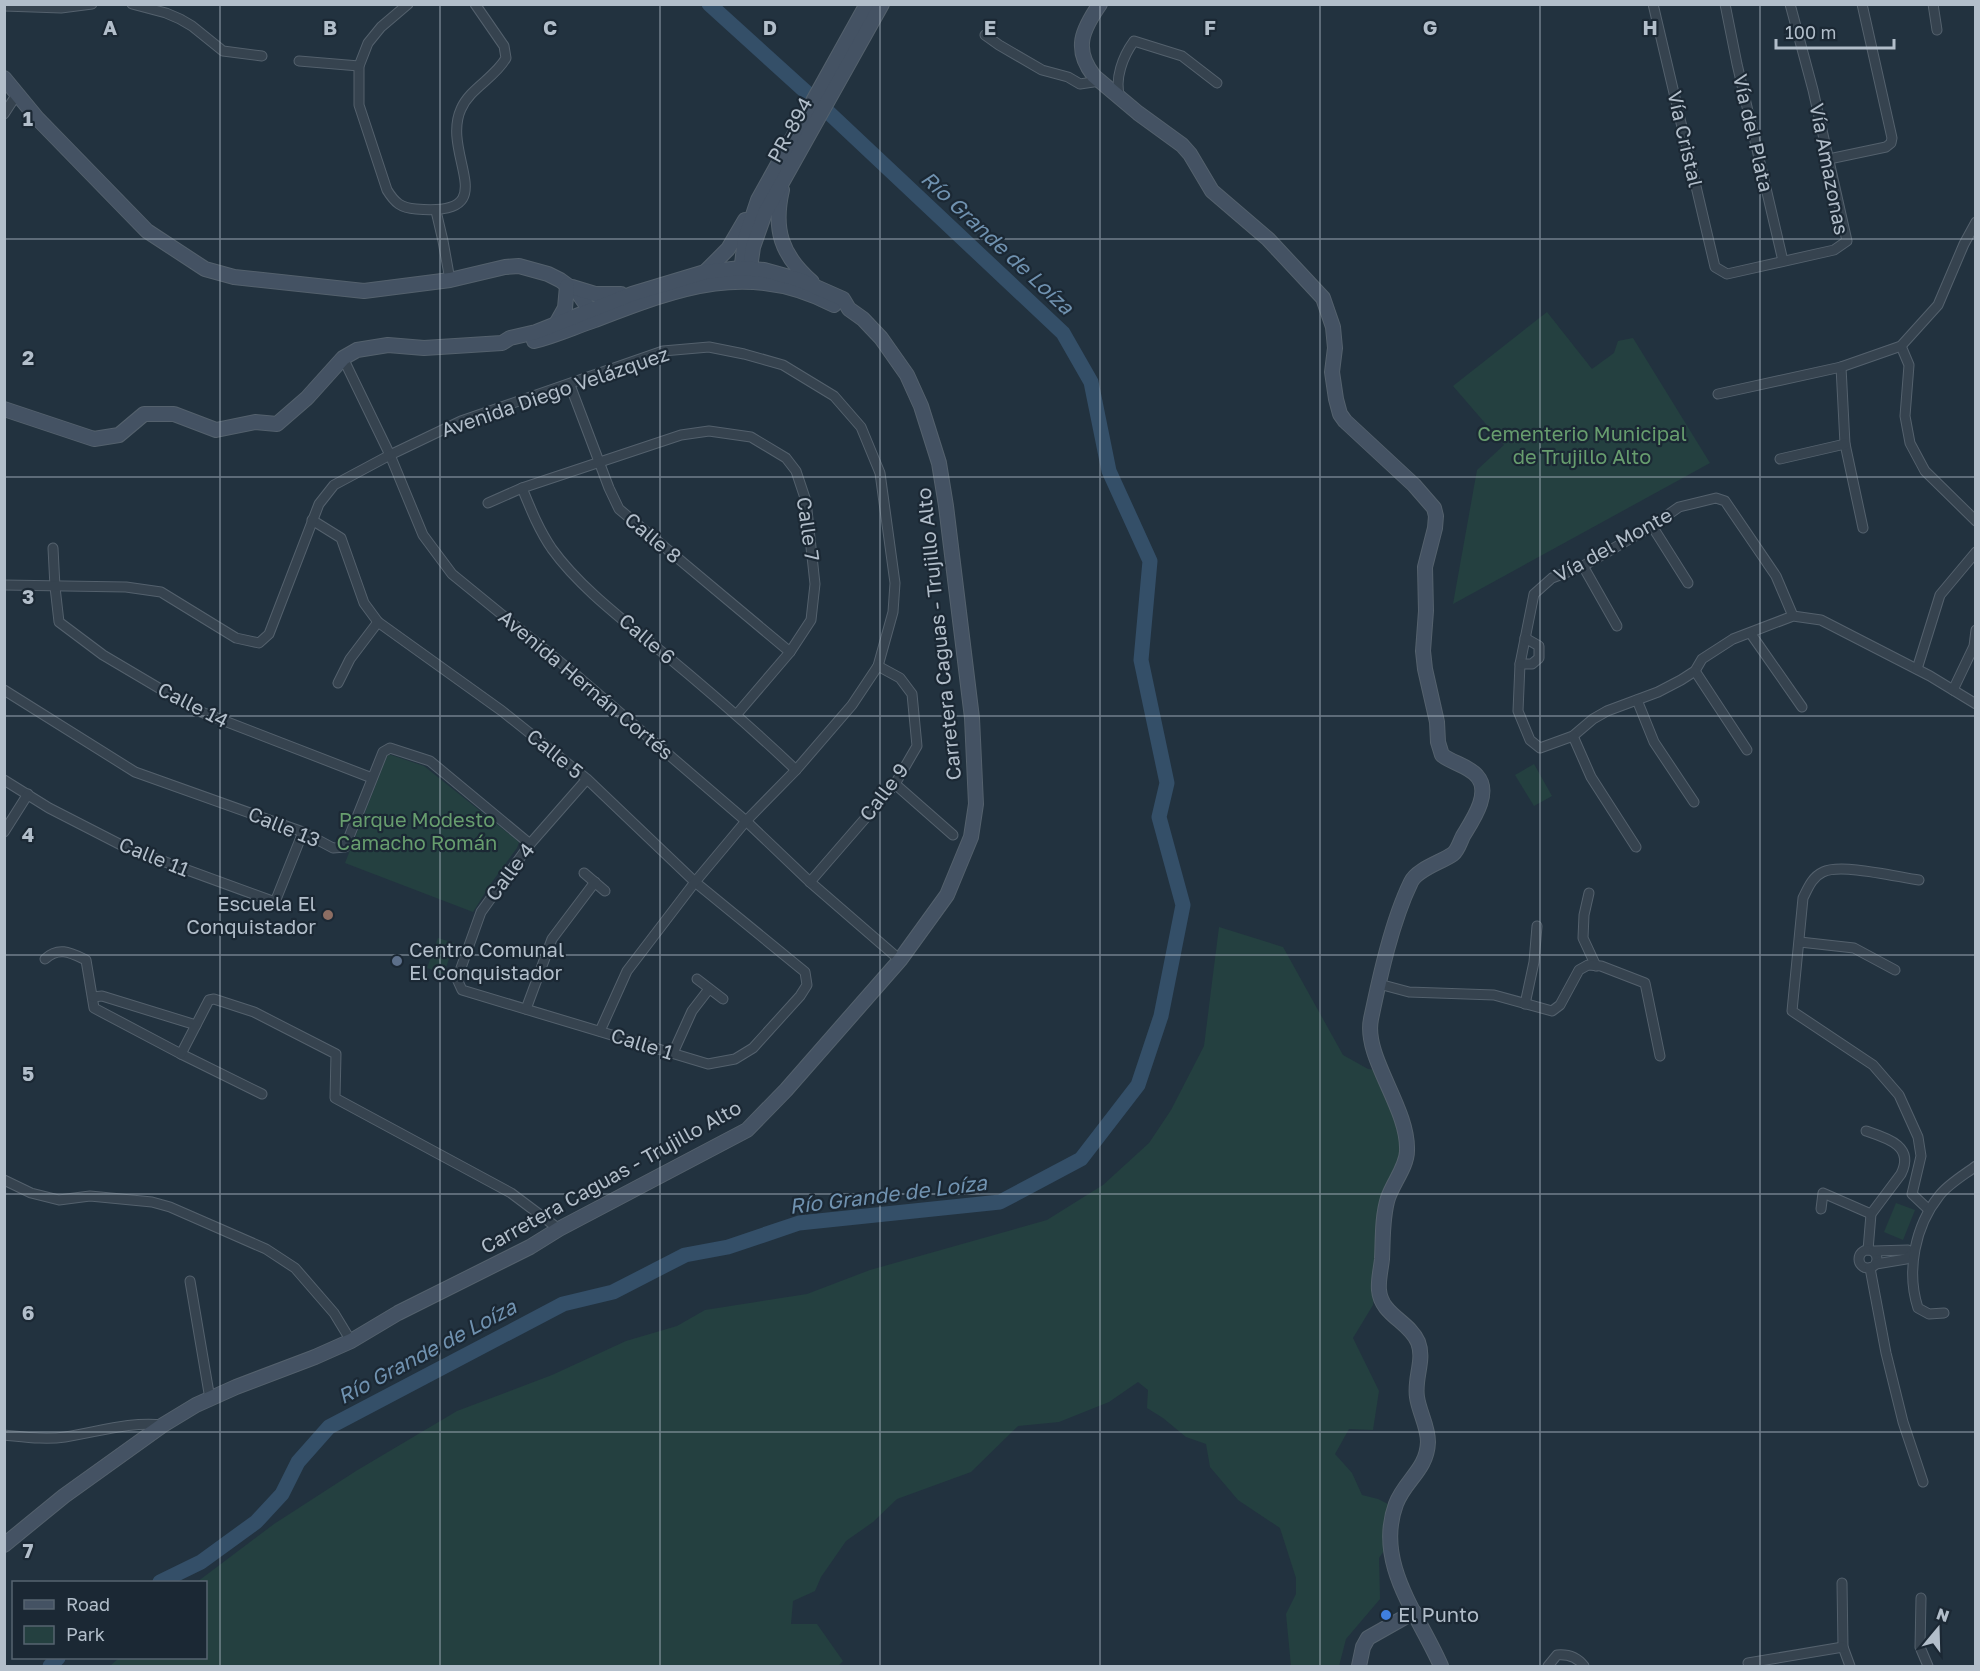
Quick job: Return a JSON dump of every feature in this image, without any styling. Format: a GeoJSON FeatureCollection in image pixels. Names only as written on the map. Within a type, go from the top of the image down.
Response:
{"type":"FeatureCollection","features":[{"type":"Feature","properties":{"kind":"street"},"geometry":{"type":"LineString","coordinates":[[4,6],[61,8],[92,4]]}},
{"type":"Feature","properties":{"kind":"street"},"geometry":{"type":"LineString","coordinates":[[132,4],[180,19],[223,51],[262,56]]}},
{"type":"Feature","properties":{"kind":"street"},"geometry":{"type":"LineString","coordinates":[[408,4],[381,27],[368,43],[358,66],[359,105],[387,190],[394,202],[404,209],[435,211],[457,204],[465,196],[465,177],[456,144],[456,125],[461,109],[469,96],[500,69],[506,58],[504,46],[475,4]]}},
{"type":"Feature","properties":{"kind":"street"},"geometry":{"type":"LineString","coordinates":[[1100,4],[1084,30],[1081,46],[1089,69],[1120,98],[1182,144],[1212,191],[1268,239],[1323,298],[1334,327],[1335,348],[1332,372],[1340,414],[1414,485],[1434,508],[1436,516],[1425,567],[1426,611],[1423,651],[1425,669],[1442,755],[1475,773],[1482,788],[1481,798],[1473,820],[1456,852],[1412,879],[1379,984],[1370,1024],[1370,1036],[1406,1132],[1407,1151],[1387,1205],[1379,1290],[1387,1309],[1410,1329],[1418,1341],[1421,1358],[1417,1398],[1427,1429],[1428,1440],[1425,1461],[1402,1493],[1393,1514],[1392,1560],[1397,1578],[1441,1666]]}},
{"type":"Feature","properties":{"kind":"street","name":"Vía Cristal"},"geometry":{"type":"LineString","coordinates":[[1653,4],[1715,267],[1721,270]]}},
{"type":"Feature","properties":{"kind":"street","name":"Vía del Plata"},"geometry":{"type":"LineString","coordinates":[[1725,4],[1783,261]]}},
{"type":"Feature","properties":{"kind":"street","name":"Vía Amazonas"},"geometry":{"type":"LineString","coordinates":[[1721,270],[1727,274],[1834,250],[1847,241],[1790,4]]}},
{"type":"Feature","properties":{"kind":"street"},"geometry":{"type":"LineString","coordinates":[[1829,159],[1886,147],[1891,143],[1892,138],[1862,4]]}},
{"type":"Feature","properties":{"kind":"street"},"geometry":{"type":"LineString","coordinates":[[1933,4],[1937,30]]}},
{"type":"Feature","properties":{"kind":"street","name":"PR-894"},"geometry":{"type":"LineString","coordinates":[[745,274],[745,239],[758,200],[778,178],[877,6]]}},
{"type":"Feature","properties":{"kind":"street"},"geometry":{"type":"LineString","coordinates":[[985,34],[1042,70],[1068,77],[1080,84],[1100,81]]}},
{"type":"Feature","properties":{"kind":"street"},"geometry":{"type":"LineString","coordinates":[[1120,98],[1118,80],[1125,54],[1134,41],[1182,56],[1217,83]]}},
{"type":"Feature","properties":{"kind":"street"},"geometry":{"type":"LineString","coordinates":[[299,61],[358,66]]}},
{"type":"Feature","properties":{"kind":"street"},"geometry":{"type":"LineString","coordinates":[[4,78],[37,118],[147,231],[205,269],[234,277],[364,291],[450,280],[505,267],[519,266],[548,274],[578,293],[594,314],[510,338],[502,343],[424,348],[388,345],[357,350],[343,358],[307,398],[277,424],[255,422],[216,430],[174,414],[144,414],[119,435],[94,439],[4,409]]}},
{"type":"Feature","properties":{"kind":"street"},"geometry":{"type":"LineString","coordinates":[[4,114],[17,94]]}},
{"type":"Feature","properties":{"kind":"street"},"geometry":{"type":"LineString","coordinates":[[778,178],[777,218],[781,240],[798,269],[820,288]]}},
{"type":"Feature","properties":{"kind":"street","name":"PR-894"},"geometry":{"type":"LineString","coordinates":[[745,274],[761,224],[776,191],[778,178]]}},
{"type":"Feature","properties":{"kind":"street"},"geometry":{"type":"LineString","coordinates":[[705,272],[728,249],[758,200]]}},
{"type":"Feature","properties":{"kind":"street"},"geometry":{"type":"LineString","coordinates":[[435,211],[450,280]]}},
{"type":"Feature","properties":{"kind":"street"},"geometry":{"type":"LineString","coordinates":[[1718,394],[1840,367],[1901,346],[1938,305],[1976,222]]}},
{"type":"Feature","properties":{"kind":"street","name":"Carretera Caguas - Trujillo Alto"},"geometry":{"type":"LineString","coordinates":[[4,1545],[64,1496],[163,1425],[210,1399],[351,1341],[398,1313],[530,1247],[559,1229],[747,1130],[786,1090],[900,960],[947,895],[971,837],[976,804],[972,718],[939,463],[921,406],[907,375],[881,338],[863,319],[849,309],[843,299],[820,288],[778,273],[705,272],[633,294],[541,339],[510,345],[502,343]]}},
{"type":"Feature","properties":{"kind":"street","name":"Carretera Caguas - Trujillo Alto"},"geometry":{"type":"LineString","coordinates":[[594,314],[745,274],[801,290],[838,307],[849,309]]}},
{"type":"Feature","properties":{"kind":"street"},"geometry":{"type":"LineString","coordinates":[[567,286],[595,294],[633,294]]}},
{"type":"Feature","properties":{"kind":"street"},"geometry":{"type":"LineString","coordinates":[[556,324],[565,308],[567,286]]}},
{"type":"Feature","properties":{"kind":"street"},"geometry":{"type":"LineString","coordinates":[[1901,346],[1909,365],[1905,416],[1910,442],[1925,471],[1976,521]]}},
{"type":"Feature","properties":{"kind":"street","name":"Avenida Diego Velázquez"},"geometry":{"type":"LineString","coordinates":[[4,585],[126,587],[161,592],[236,638],[259,643],[269,634],[319,504],[334,485],[390,455],[461,422],[663,351],[709,347],[783,365],[834,396],[861,427],[880,473],[895,583],[893,612],[878,666],[852,705],[796,770],[746,821],[695,882],[627,971],[600,1031]]}},
{"type":"Feature","properties":{"kind":"street","name":"Avenida Hernán Cortés"},"geometry":{"type":"LineString","coordinates":[[343,358],[390,455],[423,535],[452,574],[576,675],[746,821],[810,882],[900,960]]}},
{"type":"Feature","properties":{"kind":"street"},"geometry":{"type":"LineString","coordinates":[[1840,367],[1845,444],[1863,528]]}},
{"type":"Feature","properties":{"kind":"street","name":"Calle 8"},"geometry":{"type":"LineString","coordinates":[[570,385],[619,509],[790,652]]}},
{"type":"Feature","properties":{"kind":"street","name":"Calle 7"},"geometry":{"type":"LineString","coordinates":[[488,503],[522,488],[599,461],[681,435],[709,430],[751,437],[786,458],[796,471],[806,501],[815,584],[811,620],[790,652],[736,714]]}},
{"type":"Feature","properties":{"kind":"street"},"geometry":{"type":"LineString","coordinates":[[1780,459],[1845,444]]}},
{"type":"Feature","properties":{"kind":"street","name":"Calle 6"},"geometry":{"type":"LineString","coordinates":[[522,488],[538,528],[580,581],[736,714],[796,770]]}},
{"type":"Feature","properties":{"kind":"street","name":"Vía del Monte"},"geometry":{"type":"LineString","coordinates":[[1716,498],[1725,501],[1776,576],[1793,616],[1733,639],[1702,659],[1695,671],[1658,692],[1607,711],[1593,719],[1573,736],[1540,748],[1530,740],[1518,711],[1520,664],[1534,594],[1552,578],[1583,566],[1652,526],[1679,507],[1716,498]]}},
{"type":"Feature","properties":{"kind":"street","name":"Calle 5"},"geometry":{"type":"LineString","coordinates":[[312,520],[341,538],[364,603],[378,622],[502,711],[587,779],[695,882],[805,972],[806,985]]}},
{"type":"Feature","properties":{"kind":"street"},"geometry":{"type":"LineString","coordinates":[[1652,526],[1688,583]]}},
{"type":"Feature","properties":{"kind":"street","name":"Calle 14"},"geometry":{"type":"LineString","coordinates":[[53,548],[58,621],[103,655],[195,710],[372,778]]}},
{"type":"Feature","properties":{"kind":"street"},"geometry":{"type":"LineString","coordinates":[[1917,669],[1940,595],[1976,552]]}},
{"type":"Feature","properties":{"kind":"street"},"geometry":{"type":"LineString","coordinates":[[1583,566],[1617,627]]}},
{"type":"Feature","properties":{"kind":"street"},"geometry":{"type":"LineString","coordinates":[[1793,616],[1821,620],[1917,669],[1976,704]]}},
{"type":"Feature","properties":{"kind":"street"},"geometry":{"type":"LineString","coordinates":[[338,683],[350,659],[378,622]]}},
{"type":"Feature","properties":{"kind":"street"},"geometry":{"type":"LineString","coordinates":[[1953,690],[1974,646],[1976,630]]}},
{"type":"Feature","properties":{"kind":"street"},"geometry":{"type":"LineString","coordinates":[[1751,634],[1802,707]]}},
{"type":"Feature","properties":{"kind":"street"},"geometry":{"type":"LineString","coordinates":[[1520,664],[1532,664],[1539,658],[1539,646],[1525,638]]}},
{"type":"Feature","properties":{"kind":"street","name":"Calle 9"},"geometry":{"type":"LineString","coordinates":[[810,882],[895,784],[917,746],[912,694],[900,678],[878,666]]}},
{"type":"Feature","properties":{"kind":"street"},"geometry":{"type":"LineString","coordinates":[[1695,671],[1747,750]]}},
{"type":"Feature","properties":{"kind":"street","name":"Calle 13"},"geometry":{"type":"LineString","coordinates":[[4,690],[135,772],[303,832],[333,848],[345,847],[383,752],[390,748],[430,761],[530,844]]}},
{"type":"Feature","properties":{"kind":"street"},"geometry":{"type":"LineString","coordinates":[[1637,700],[1654,742],[1694,802]]}},
{"type":"Feature","properties":{"kind":"street"},"geometry":{"type":"LineString","coordinates":[[1573,736],[1592,777],[1636,847]]}},
{"type":"Feature","properties":{"kind":"street","name":"Calle 4"},"geometry":{"type":"LineString","coordinates":[[457,979],[481,912],[530,844],[587,779]]}},
{"type":"Feature","properties":{"kind":"street","name":"Calle 11"},"geometry":{"type":"LineString","coordinates":[[4,780],[50,808],[128,848],[274,902],[303,832]]}},
{"type":"Feature","properties":{"kind":"street"},"geometry":{"type":"LineString","coordinates":[[895,784],[953,835]]}},
{"type":"Feature","properties":{"kind":"street"},"geometry":{"type":"LineString","coordinates":[[4,832],[28,794]]}},
{"type":"Feature","properties":{"kind":"street"},"geometry":{"type":"LineString","coordinates":[[1919,880],[1844,868],[1823,872],[1810,883],[1803,898],[1792,1011],[1873,1065],[1899,1095],[1917,1137],[1921,1156],[1912,1194],[1929,1210]]}},
{"type":"Feature","properties":{"kind":"street"},"geometry":{"type":"LineString","coordinates":[[584,873],[605,891]]}},
{"type":"Feature","properties":{"kind":"street"},"geometry":{"type":"LineString","coordinates":[[526,1009],[552,939],[595,882]]}},
{"type":"Feature","properties":{"kind":"street"},"geometry":{"type":"LineString","coordinates":[[1589,893],[1584,915],[1583,938],[1596,966]]}},
{"type":"Feature","properties":{"kind":"street"},"geometry":{"type":"LineString","coordinates":[[1525,1004],[1534,962],[1537,926]]}},
{"type":"Feature","properties":{"kind":"street"},"geometry":{"type":"LineString","coordinates":[[1800,942],[1854,948],[1895,970]]}},
{"type":"Feature","properties":{"kind":"street"},"geometry":{"type":"LineString","coordinates":[[45,959],[51,953],[61,950],[86,960],[94,1008],[262,1094]]}},
{"type":"Feature","properties":{"kind":"street"},"geometry":{"type":"LineString","coordinates":[[1379,984],[1409,992],[1494,994],[1551,1011],[1560,1005],[1579,970],[1588,965],[1596,966],[1645,983],[1660,1056]]}},
{"type":"Feature","properties":{"kind":"street","name":"Calle 1"},"geometry":{"type":"LineString","coordinates":[[457,979],[462,990],[708,1064],[735,1059],[753,1048],[800,996],[806,985]]}},
{"type":"Feature","properties":{"kind":"street"},"geometry":{"type":"LineString","coordinates":[[697,979],[723,999]]}},
{"type":"Feature","properties":{"kind":"street"},"geometry":{"type":"LineString","coordinates":[[673,1053],[692,1011],[709,989]]}},
{"type":"Feature","properties":{"kind":"street"},"geometry":{"type":"LineString","coordinates":[[93,997],[102,996],[196,1025]]}},
{"type":"Feature","properties":{"kind":"street"},"geometry":{"type":"LineString","coordinates":[[181,1054],[209,1000],[214,999],[254,1012],[336,1054],[335,1098],[511,1193],[559,1229]]}},
{"type":"Feature","properties":{"kind":"street"},"geometry":{"type":"LineString","coordinates":[[1866,1131],[1897,1144],[1902,1150],[1904,1159],[1901,1174],[1871,1214],[1871,1250],[1878,1257],[1873,1266],[1886,1353],[1900,1411],[1923,1482]]}},
{"type":"Feature","properties":{"kind":"street"},"geometry":{"type":"LineString","coordinates":[[1944,1313],[1929,1314],[1918,1308],[1915,1298],[1913,1253],[1920,1229],[1940,1194],[1976,1166]]}},
{"type":"Feature","properties":{"kind":"street"},"geometry":{"type":"LineString","coordinates":[[4,1180],[31,1193],[59,1200],[90,1196],[152,1202],[170,1207],[266,1249],[295,1268],[334,1312],[351,1341]]}},
{"type":"Feature","properties":{"kind":"street"},"geometry":{"type":"LineString","coordinates":[[1821,1209],[1823,1193],[1871,1214]]}},
{"type":"Feature","properties":{"kind":"street"},"geometry":{"type":"LineString","coordinates":[[1871,1250],[1908,1250],[1913,1253],[1906,1258],[1873,1266],[1863,1266],[1859,1260],[1861,1253],[1871,1250]]}},
{"type":"Feature","properties":{"kind":"street"},"geometry":{"type":"LineString","coordinates":[[190,1281],[210,1399]]}},
{"type":"Feature","properties":{"kind":"street"},"geometry":{"type":"LineString","coordinates":[[4,1435],[33,1438],[63,1437],[144,1423],[163,1425]]}},
{"type":"Feature","properties":{"kind":"street"},"geometry":{"type":"LineString","coordinates":[[1842,1583],[1844,1647],[1850,1666]]}},
{"type":"Feature","properties":{"kind":"street"},"geometry":{"type":"LineString","coordinates":[[1921,1598],[1920,1647],[1928,1666]]}},
{"type":"Feature","properties":{"kind":"street"},"geometry":{"type":"LineString","coordinates":[[1359,1666],[1363,1647],[1368,1638],[1414,1612]]}},
{"type":"Feature","properties":{"kind":"street"},"geometry":{"type":"LineString","coordinates":[[1748,1663],[1844,1647]]}},
{"type":"Feature","properties":{"kind":"street"},"geometry":{"type":"LineString","coordinates":[[1548,1666],[1557,1655],[1568,1654],[1584,1666]]}},
{"type":"Feature","properties":{"kind":"green space","name":"Cementerio Municipal de Trujillo Alto"},"geometry":{"type":"Polygon","coordinates":[[[1547,312],[1592,369],[1614,353],[1618,341],[1633,338],[1710,463],[1453,604],[1477,470],[1504,445],[1453,386],[1547,312]]]}},
{"type":"Feature","properties":{"kind":"green space","name":"Parque Modesto Camacho Román"},"geometry":{"type":"Polygon","coordinates":[[[388,754],[424,766],[519,842],[473,912],[345,863],[388,754]]]}},
{"type":"Feature","properties":{"kind":"green space"},"geometry":{"type":"Polygon","coordinates":[[[1534,764],[1552,796],[1534,806],[1515,775],[1534,764]]]}},
{"type":"Feature","properties":{"kind":"green space"},"geometry":{"type":"Polygon","coordinates":[[[1219,927],[1283,947],[1343,1055],[1368,1069],[1376,1070],[1402,1129],[1402,1153],[1382,1204],[1373,1305],[1353,1338],[1379,1391],[1373,1430],[1349,1429],[1335,1454],[1352,1473],[1362,1495],[1392,1506],[1388,1545],[1379,1558],[1380,1599],[1346,1639],[1339,1666],[1291,1666],[1286,1614],[1296,1594],[1296,1578],[1280,1528],[1238,1500],[1210,1467],[1206,1444],[1186,1437],[1147,1408],[1148,1390],[1138,1382],[1109,1402],[1059,1422],[1018,1426],[971,1472],[897,1499],[873,1522],[846,1541],[821,1577],[815,1591],[793,1601],[791,1624],[817,1624],[843,1661],[838,1666],[110,1666],[118,1659],[207,1659],[207,1581],[198,1581],[274,1524],[356,1471],[457,1411],[552,1375],[626,1341],[677,1326],[705,1310],[807,1294],[870,1270],[1047,1220],[1103,1185],[1149,1143],[1171,1110],[1204,1046],[1219,927]]]}},
{"type":"Feature","properties":{"kind":"green space"},"geometry":{"type":"Polygon","coordinates":[[[438,938],[454,943],[444,974],[427,968],[438,938]]]}},
{"type":"Feature","properties":{"kind":"green space"},"geometry":{"type":"Polygon","coordinates":[[[1896,1203],[1915,1210],[1903,1240],[1884,1232],[1896,1203]]]}},
{"type":"Feature","properties":{"kind":"waterway","name":"Río Grande de Loíza"},"geometry":{"type":"LineString","coordinates":[[162,1581],[201,1562],[256,1522],[282,1494],[298,1462],[329,1427],[563,1304],[613,1292],[685,1255],[728,1247],[799,1223],[1000,1202],[1081,1159],[1138,1085],[1161,1016],[1183,905],[1159,817],[1167,783],[1141,660],[1150,561],[1109,471],[1091,382],[1063,333],[827,111],[709,4]]}},
{"type":"Feature","properties":{"kind":"waterway","name":"Río Grande de Loíza"},"geometry":{"type":"LineString","coordinates":[[50,1666],[57,1659]]}},
{"type":"Feature","properties":{"kind":"place","name":"Escuela El Conquistador"},"geometry":{"type":"Point","coordinates":[328,915]}},
{"type":"Feature","properties":{"kind":"place","name":"Centro Comunal El Conquistador"},"geometry":{"type":"Point","coordinates":[397,961]}},
{"type":"Feature","properties":{"kind":"place","name":"El Punto"},"geometry":{"type":"Point","coordinates":[1386,1615]}}]}
